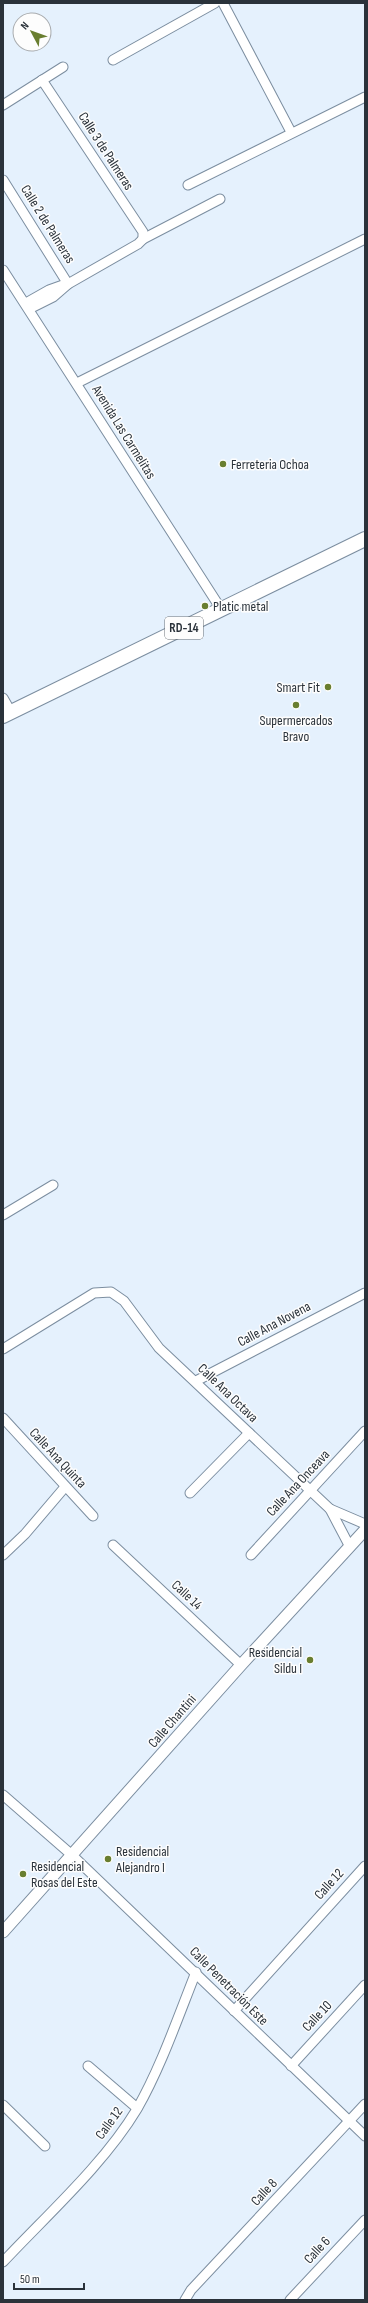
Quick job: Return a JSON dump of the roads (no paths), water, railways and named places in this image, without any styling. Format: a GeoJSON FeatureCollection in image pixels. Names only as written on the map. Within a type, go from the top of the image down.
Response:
{"type":"FeatureCollection","features":[{"type":"Feature","properties":{"kind":"main road","name":"RD-14"},"geometry":{"type":"LineString","coordinates":[[7,714],[365,539]]}},
{"type":"Feature","properties":{"kind":"street"},"geometry":{"type":"LineString","coordinates":[[113,60],[215,3]]}},
{"type":"Feature","properties":{"kind":"street"},"geometry":{"type":"LineString","coordinates":[[223,3],[290,132]]}},
{"type":"Feature","properties":{"kind":"street"},"geometry":{"type":"LineString","coordinates":[[3,105],[63,67]]}},
{"type":"Feature","properties":{"kind":"street","name":"Calle 3 de Palmeras"},"geometry":{"type":"LineString","coordinates":[[42,80],[143,232],[143,239]]}},
{"type":"Feature","properties":{"kind":"street"},"geometry":{"type":"LineString","coordinates":[[188,185],[290,132],[365,97]]}},
{"type":"Feature","properties":{"kind":"street","name":"Calle 2 de Palmeras"},"geometry":{"type":"LineString","coordinates":[[3,180],[68,284]]}},
{"type":"Feature","properties":{"kind":"street"},"geometry":{"type":"LineString","coordinates":[[27,306],[52,297],[68,284],[138,244],[143,239],[220,199]]}},
{"type":"Feature","properties":{"kind":"street"},"geometry":{"type":"LineString","coordinates":[[77,383],[365,239]]}},
{"type":"Feature","properties":{"kind":"street","name":"Avenida Las Carmelitas"},"geometry":{"type":"LineString","coordinates":[[3,270],[221,609]]}},
{"type":"Feature","properties":{"kind":"street"},"geometry":{"type":"LineString","coordinates":[[3,698],[7,714]]}},
{"type":"Feature","properties":{"kind":"street"},"geometry":{"type":"LineString","coordinates":[[3,1215],[53,1185]]}},
{"type":"Feature","properties":{"kind":"street","name":"Calle Ana Octava"},"geometry":{"type":"LineString","coordinates":[[3,1349],[94,1293],[111,1292],[124,1301],[159,1348],[196,1381],[249,1433],[311,1490],[330,1510],[350,1547]]}},
{"type":"Feature","properties":{"kind":"street","name":"Calle Ana Novena"},"geometry":{"type":"LineString","coordinates":[[196,1381],[365,1293]]}},
{"type":"Feature","properties":{"kind":"street","name":"Calle Ana Quinta"},"geometry":{"type":"LineString","coordinates":[[4,1423],[93,1516]]}},
{"type":"Feature","properties":{"kind":"street","name":"Calle Ana Onceava"},"geometry":{"type":"LineString","coordinates":[[251,1555],[365,1431]]}},
{"type":"Feature","properties":{"kind":"street"},"geometry":{"type":"LineString","coordinates":[[190,1493],[249,1433]]}},
{"type":"Feature","properties":{"kind":"street"},"geometry":{"type":"LineString","coordinates":[[3,1555],[25,1534],[65,1488]]}},
{"type":"Feature","properties":{"kind":"street","name":"Calle Ana Octava"},"geometry":{"type":"LineString","coordinates":[[330,1510],[365,1524]]}},
{"type":"Feature","properties":{"kind":"street","name":"Calle Chantini"},"geometry":{"type":"LineString","coordinates":[[3,1932],[73,1856],[241,1665],[365,1530]]}},
{"type":"Feature","properties":{"kind":"street","name":"Calle 14"},"geometry":{"type":"LineString","coordinates":[[113,1545],[241,1665]]}},
{"type":"Feature","properties":{"kind":"street","name":"Calle Penetración Este"},"geometry":{"type":"LineString","coordinates":[[3,1795],[73,1856],[196,1972],[234,2011],[365,2136]]}},
{"type":"Feature","properties":{"kind":"street","name":"Calle 12"},"geometry":{"type":"LineString","coordinates":[[234,2011],[365,1866]]}},
{"type":"Feature","properties":{"kind":"street","name":"Calle 12"},"geometry":{"type":"LineString","coordinates":[[3,2262],[94,2166],[119,2135],[137,2108],[196,1972]]}},
{"type":"Feature","properties":{"kind":"street","name":"Calle 10"},"geometry":{"type":"LineString","coordinates":[[291,2066],[365,1985]]}},
{"type":"Feature","properties":{"kind":"street"},"geometry":{"type":"LineString","coordinates":[[88,2066],[137,2108]]}},
{"type":"Feature","properties":{"kind":"street","name":"Calle 8"},"geometry":{"type":"LineString","coordinates":[[185,2300],[191,2290],[365,2104]]}},
{"type":"Feature","properties":{"kind":"street"},"geometry":{"type":"LineString","coordinates":[[3,2105],[46,2146]]}},
{"type":"Feature","properties":{"kind":"street","name":"Calle 6"},"geometry":{"type":"LineString","coordinates":[[290,2300],[365,2220]]}},
{"type":"Feature","properties":{"kind":"place","name":"Ferreteria Ochoa"},"geometry":{"type":"Point","coordinates":[223,464]}},
{"type":"Feature","properties":{"kind":"place","name":"Platic metal"},"geometry":{"type":"Point","coordinates":[205,606]}},
{"type":"Feature","properties":{"kind":"place","name":"Smart Fit"},"geometry":{"type":"Point","coordinates":[328,687]}},
{"type":"Feature","properties":{"kind":"place","name":"Supermercados Bravo"},"geometry":{"type":"Point","coordinates":[296,705]}},
{"type":"Feature","properties":{"kind":"place","name":"Residencial Sildu I"},"geometry":{"type":"Point","coordinates":[310,1660]}},
{"type":"Feature","properties":{"kind":"place","name":"Residencial Alejandro I"},"geometry":{"type":"Point","coordinates":[108,1859]}},
{"type":"Feature","properties":{"kind":"place","name":"Residencial Rosas del Este"},"geometry":{"type":"Point","coordinates":[23,1874]}}]}
